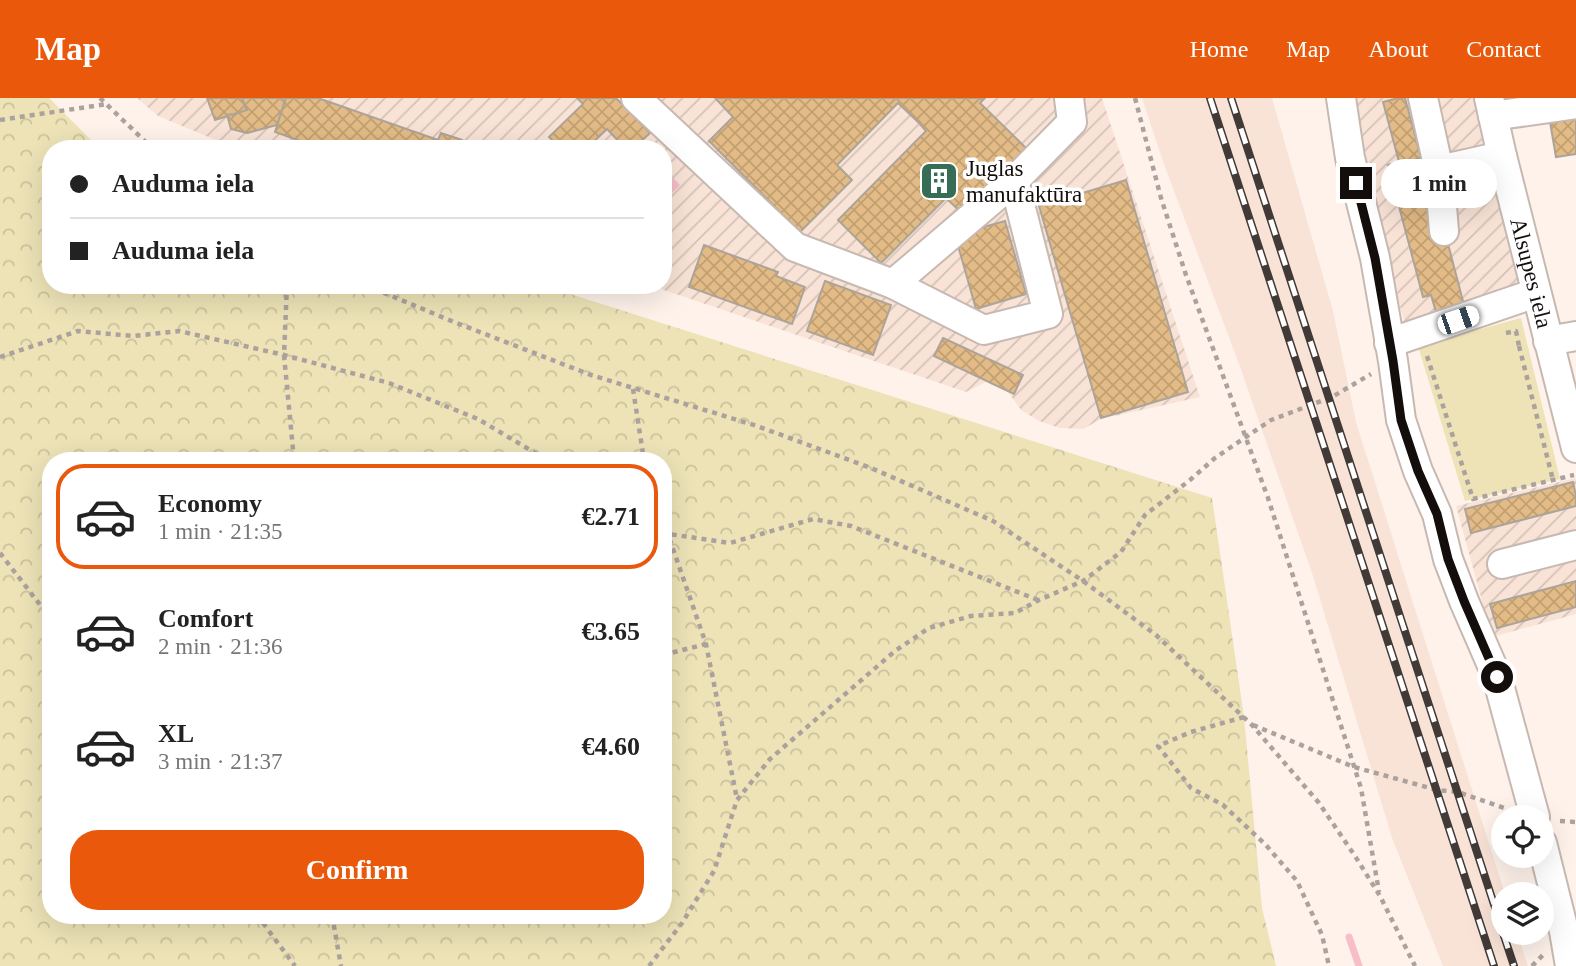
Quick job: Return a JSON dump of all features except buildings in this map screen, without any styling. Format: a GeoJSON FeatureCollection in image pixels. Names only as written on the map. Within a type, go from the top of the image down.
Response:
{"type":"FeatureCollection","features":[{"type":"Feature","properties":{"kind":"street"},"geometry":{"type":"LineString","coordinates":[[636,98],[795,247],[893,284],[984,330],[1048,314],[1014,181]]}},
{"type":"Feature","properties":{"kind":"street"},"geometry":{"type":"LineString","coordinates":[[893,284],[1014,181],[1072,122],[1069,98]]}},
{"type":"Feature","properties":{"kind":"street"},"geometry":{"type":"LineString","coordinates":[[1341,98],[1350,158],[1375,258],[1401,420],[1418,471],[1437,514],[1452,569],[1497,677],[1525,805]]}},
{"type":"Feature","properties":{"kind":"street"},"geometry":{"type":"LineString","coordinates":[[1423,98],[1439,170],[1444,231]]}},
{"type":"Feature","properties":{"kind":"street"},"geometry":{"type":"LineString","coordinates":[[1491,107],[1576,104]]}},
{"type":"Feature","properties":{"kind":"street","name":"Alsupes iela"},"geometry":{"type":"LineString","coordinates":[[1491,107],[1575,441]]}},
{"type":"Feature","properties":{"kind":"street"},"geometry":{"type":"LineString","coordinates":[[1439,170],[1502,156]]}},
{"type":"Feature","properties":{"kind":"street"},"geometry":{"type":"LineString","coordinates":[[1391,352],[1536,293]]}},
{"type":"Feature","properties":{"kind":"street"},"geometry":{"type":"LineString","coordinates":[[1548,341],[1576,336]]}},
{"type":"Feature","properties":{"kind":"street"},"geometry":{"type":"LineString","coordinates":[[1502,564],[1576,545]]}},
{"type":"Feature","properties":{"kind":"street"},"geometry":{"type":"LineString","coordinates":[[1548,868],[1570,966]]}},
{"type":"Feature","properties":{"kind":"path"},"geometry":{"type":"LineString","coordinates":[[100,98],[144,140]]}},
{"type":"Feature","properties":{"kind":"path"},"geometry":{"type":"LineString","coordinates":[[1135,98],[1161,198],[1186,275],[1268,498],[1361,788],[1380,896]]}},
{"type":"Feature","properties":{"kind":"path"},"geometry":{"type":"LineString","coordinates":[[0,120],[107,104]]}},
{"type":"Feature","properties":{"kind":"path"},"geometry":{"type":"LineString","coordinates":[[287,294],[284,355],[294,452]]}},
{"type":"Feature","properties":{"kind":"path"},"geometry":{"type":"LineString","coordinates":[[387,294],[566,365],[757,426],[872,468],[993,521],[1083,581],[1156,635],[1252,725],[1319,803],[1355,856],[1380,896],[1415,966]]}},
{"type":"Feature","properties":{"kind":"path"},"geometry":{"type":"LineString","coordinates":[[0,357],[78,331],[133,336],[179,331],[389,383],[478,419],[534,452]]}},
{"type":"Feature","properties":{"kind":"path"},"geometry":{"type":"LineString","coordinates":[[1503,334],[1516,331],[1553,480]]}},
{"type":"Feature","properties":{"kind":"path"},"geometry":{"type":"LineString","coordinates":[[1519,346],[1548,341]]}},
{"type":"Feature","properties":{"kind":"path"},"geometry":{"type":"LineString","coordinates":[[649,966],[682,923],[714,871],[737,800],[770,759],[895,651],[929,628],[971,616],[1015,613],[1083,581],[1121,552],[1145,515],[1215,458],[1271,420],[1332,397],[1391,352],[1425,350],[1473,499],[1576,474]]}},
{"type":"Feature","properties":{"kind":"path"},"geometry":{"type":"LineString","coordinates":[[633,388],[643,452]]}},
{"type":"Feature","properties":{"kind":"path"},"geometry":{"type":"LineString","coordinates":[[672,533],[730,543],[813,519],[851,526],[1039,600]]}},
{"type":"Feature","properties":{"kind":"path"},"geometry":{"type":"LineString","coordinates":[[672,549],[706,644],[737,800]]}},
{"type":"Feature","properties":{"kind":"path"},"geometry":{"type":"LineString","coordinates":[[0,553],[42,607]]}},
{"type":"Feature","properties":{"kind":"path"},"geometry":{"type":"LineString","coordinates":[[672,653],[706,644]]}},
{"type":"Feature","properties":{"kind":"path"},"geometry":{"type":"LineString","coordinates":[[1244,717],[1191,732],[1158,746],[1191,788],[1223,805],[1265,844],[1297,881],[1322,935],[1329,966]]}},
{"type":"Feature","properties":{"kind":"path"},"geometry":{"type":"LineString","coordinates":[[1252,725],[1354,767],[1437,790],[1458,792],[1497,805]]}},
{"type":"Feature","properties":{"kind":"path"},"geometry":{"type":"LineString","coordinates":[[264,924],[295,966]]}},
{"type":"Feature","properties":{"kind":"path"},"geometry":{"type":"LineString","coordinates":[[334,924],[341,966]]}},
{"type":"Feature","properties":{"kind":"shaded area"},"geometry":{"type":"Polygon","coordinates":[[[137,98],[1102,98],[1200,397],[1101,419],[1083,429],[1060,428],[1039,421],[1021,410],[1008,392],[986,382],[966,392],[672,293],[672,140],[217,140],[158,116],[137,98]]]}},
{"type":"Feature","properties":{"kind":"shaded area"},"geometry":{"type":"Polygon","coordinates":[[[1142,98],[1272,98],[1333,311],[1356,422],[1491,850],[1491,868],[1497,868],[1501,882],[1491,882],[1491,945],[1521,945],[1528,966],[1443,966],[1392,838],[1313,576],[1239,364],[1162,159],[1142,98]]]}},
{"type":"Feature","properties":{"kind":"shaded area"},"geometry":{"type":"Polygon","coordinates":[[[1339,98],[1491,98],[1541,304],[1410,341],[1339,98]]]}},
{"type":"Feature","properties":{"kind":"shaded area"},"geometry":{"type":"Polygon","coordinates":[[[672,177],[680,185],[672,193],[672,177]]]}},
{"type":"Feature","properties":{"kind":"shaded area"},"geometry":{"type":"Polygon","coordinates":[[[1576,478],[1576,614],[1492,637],[1456,506],[1576,478]]]}},
{"type":"Feature","properties":{"kind":"green space"},"geometry":{"type":"Polygon","coordinates":[[[0,98],[49,98],[91,140],[42,140],[42,294],[570,294],[1212,498],[1244,717],[1262,908],[1276,966],[0,966],[0,98]]]}},
{"type":"Feature","properties":{"kind":"green space"},"geometry":{"type":"Polygon","coordinates":[[[1521,318],[1560,479],[1465,501],[1418,346],[1521,318]]]}},
{"type":"Feature","properties":{"kind":"waterway"},"geometry":{"type":"LineString","coordinates":[[1349,937],[1359,966]]}},
{"type":"Feature","properties":{"kind":"railway"},"geometry":{"type":"LineString","coordinates":[[1210,98],[1494,966]]}},
{"type":"Feature","properties":{"kind":"railway"},"geometry":{"type":"LineString","coordinates":[[1231,98],[1491,895]]}},
{"type":"Feature","properties":{"kind":"railway"},"geometry":{"type":"LineString","coordinates":[[1507,945],[1514,966]]}},
{"type":"Feature","properties":{"kind":"place","name":"Juglas manufaktūra"},"geometry":{"type":"Point","coordinates":[939,181]}},
{"type":"Feature","properties":{"kind":"route"},"geometry":{"type":"LineString","coordinates":[[1356,183],[1375,258],[1401,420],[1418,471],[1437,514],[1448,559],[1497,677]]}}]}
